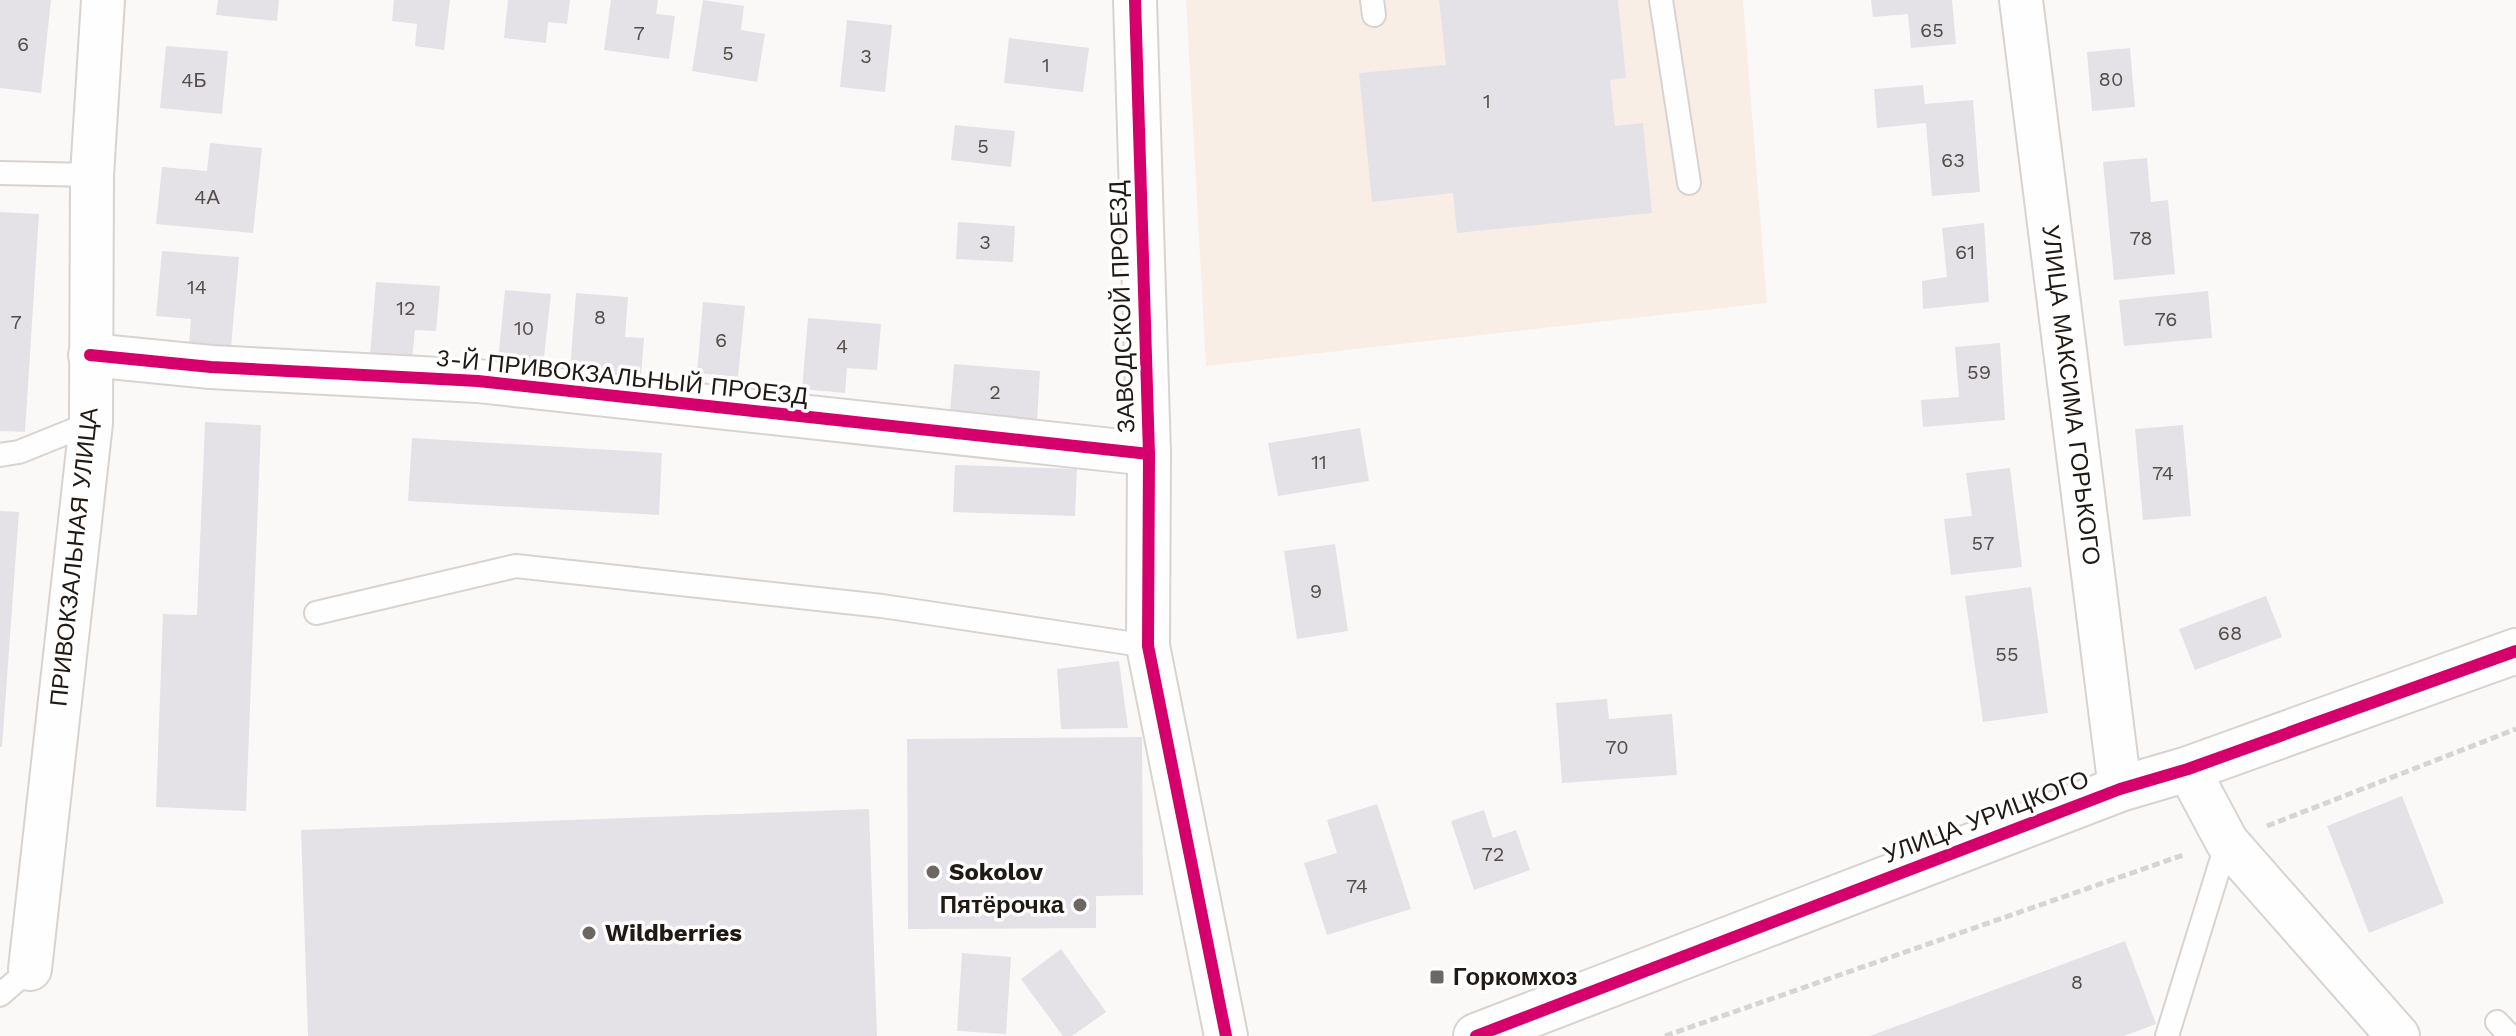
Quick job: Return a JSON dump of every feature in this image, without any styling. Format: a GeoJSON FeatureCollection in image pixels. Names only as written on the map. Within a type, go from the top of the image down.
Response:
{"type":"FeatureCollection","features":[{"type":"Feature","properties":{"kind":"street","name":"ПРИВОКЗАЛЬНАЯ УЛИЦА"},"geometry":{"type":"LineString","coordinates":[[15,982],[91,423],[92,175],[103,0]]}},
{"type":"Feature","properties":{"kind":"street","name":"УЛИЦА МАКСИМА ГОРЬКОГО"},"geometry":{"type":"LineString","coordinates":[[2021,0],[2120,789]]}},
{"type":"Feature","properties":{"kind":"street","name":"ЗАВОДСКОЙ ПРОЕЗД"},"geometry":{"type":"LineString","coordinates":[[1124,1],[1149,454],[1148,646],[1226,1036]]}},
{"type":"Feature","properties":{"kind":"street","name":"3-Й ПРИВОКЗАЛЬНЫЙ ПРОЕЗД"},"geometry":{"type":"LineString","coordinates":[[90,355],[211,367],[478,381],[1149,454]]}},
{"type":"Feature","properties":{"kind":"street","name":"УЛИЦА УРИЦКОГО"},"geometry":{"type":"LineString","coordinates":[[1476,1036],[2120,789],[2188,769],[2516,651]]}},
{"type":"Feature","properties":{"kind":"street"},"geometry":{"type":"LineString","coordinates":[[2188,769],[2227,842],[2398,1036]]}},
{"type":"Feature","properties":{"kind":"lane"},"geometry":{"type":"LineString","coordinates":[[1661,0],[1689,183]]}},
{"type":"Feature","properties":{"kind":"lane"},"geometry":{"type":"LineString","coordinates":[[0,173],[92,175]]}},
{"type":"Feature","properties":{"kind":"lane"},"geometry":{"type":"LineString","coordinates":[[0,455],[19,452],[91,423]]}},
{"type":"Feature","properties":{"kind":"lane"},"geometry":{"type":"LineString","coordinates":[[316,613],[516,566],[882,606],[1148,646]]}},
{"type":"Feature","properties":{"kind":"lane"},"geometry":{"type":"LineString","coordinates":[[2167,1036],[2227,842]]}},
{"type":"Feature","properties":{"kind":"path"},"geometry":{"type":"LineString","coordinates":[[1665,1036],[2158,863],[2227,842],[2516,729]]}},
{"type":"Feature","properties":{"kind":"shaded area"},"geometry":{"type":"Polygon","coordinates":[[[1186,0],[1743,0],[1767,303],[1206,366],[1186,0]]]}},
{"type":"Feature","properties":{"kind":"building"},"geometry":{"type":"Polygon","coordinates":[[[0,0],[51,0],[41,93],[0,88],[0,0]]]}},
{"type":"Feature","properties":{"kind":"building"},"geometry":{"type":"Polygon","coordinates":[[[218,0],[279,0],[277,21],[216,15],[218,0]]]}},
{"type":"Feature","properties":{"kind":"building"},"geometry":{"type":"Polygon","coordinates":[[[394,0],[450,0],[444,50],[415,46],[417,24],[392,21],[394,0]]]}},
{"type":"Feature","properties":{"kind":"building"},"geometry":{"type":"Polygon","coordinates":[[[508,0],[570,0],[567,24],[548,22],[546,43],[504,38],[508,0]]]}},
{"type":"Feature","properties":{"kind":"building"},"geometry":{"type":"Polygon","coordinates":[[[611,0],[658,0],[656,14],[675,16],[669,59],[604,50],[611,0]]]}},
{"type":"Feature","properties":{"kind":"building"},"geometry":{"type":"Polygon","coordinates":[[[703,0],[744,6],[741,30],[765,34],[757,82],[692,71],[703,0]]]}},
{"type":"Feature","properties":{"kind":"building"},"geometry":{"type":"Polygon","coordinates":[[[1439,0],[1618,0],[1626,78],[1610,80],[1615,126],[1643,123],[1652,213],[1457,233],[1453,193],[1372,202],[1359,73],[1446,65],[1439,0]]]}},
{"type":"Feature","properties":{"kind":"building"},"geometry":{"type":"Polygon","coordinates":[[[1871,0],[1952,0],[1956,44],[1911,48],[1908,14],[1873,17],[1871,0]]]}},
{"type":"Feature","properties":{"kind":"building"},"geometry":{"type":"Polygon","coordinates":[[[847,20],[892,25],[885,92],[840,87],[847,20]]]}},
{"type":"Feature","properties":{"kind":"building"},"geometry":{"type":"Polygon","coordinates":[[[1009,38],[1089,48],[1083,92],[1004,83],[1009,38]]]}},
{"type":"Feature","properties":{"kind":"building"},"geometry":{"type":"Polygon","coordinates":[[[166,46],[228,51],[222,114],[160,108],[166,46]]]}},
{"type":"Feature","properties":{"kind":"building"},"geometry":{"type":"Polygon","coordinates":[[[2130,48],[2135,107],[2092,111],[2087,52],[2130,48]]]}},
{"type":"Feature","properties":{"kind":"building"},"geometry":{"type":"Polygon","coordinates":[[[1923,85],[1925,104],[1973,100],[1980,192],[1932,196],[1926,123],[1877,128],[1874,89],[1923,85]]]}},
{"type":"Feature","properties":{"kind":"building"},"geometry":{"type":"Polygon","coordinates":[[[955,125],[1015,131],[1011,167],[951,160],[955,125]]]}},
{"type":"Feature","properties":{"kind":"building"},"geometry":{"type":"Polygon","coordinates":[[[210,143],[262,148],[253,233],[156,224],[162,167],[207,171],[210,143]]]}},
{"type":"Feature","properties":{"kind":"building"},"geometry":{"type":"Polygon","coordinates":[[[2147,158],[2151,202],[2168,200],[2175,274],[2114,280],[2103,162],[2147,158]]]}},
{"type":"Feature","properties":{"kind":"building"},"geometry":{"type":"Polygon","coordinates":[[[0,212],[39,214],[25,432],[0,431],[0,212]]]}},
{"type":"Feature","properties":{"kind":"building"},"geometry":{"type":"Polygon","coordinates":[[[958,222],[1015,226],[1013,262],[956,259],[958,222]]]}},
{"type":"Feature","properties":{"kind":"building"},"geometry":{"type":"Polygon","coordinates":[[[1984,223],[1989,302],[1923,309],[1922,281],[1947,277],[1942,228],[1984,223]]]}},
{"type":"Feature","properties":{"kind":"building"},"geometry":{"type":"Polygon","coordinates":[[[162,251],[239,257],[231,347],[189,344],[191,319],[156,316],[162,251]]]}},
{"type":"Feature","properties":{"kind":"building"},"geometry":{"type":"Polygon","coordinates":[[[376,282],[440,286],[436,331],[415,330],[412,360],[370,356],[376,282]]]}},
{"type":"Feature","properties":{"kind":"building"},"geometry":{"type":"Polygon","coordinates":[[[505,290],[551,294],[543,366],[498,362],[505,290]]]}},
{"type":"Feature","properties":{"kind":"building"},"geometry":{"type":"Polygon","coordinates":[[[2208,291],[2212,338],[2124,346],[2119,300],[2208,291]]]}},
{"type":"Feature","properties":{"kind":"building"},"geometry":{"type":"Polygon","coordinates":[[[576,293],[628,297],[625,337],[644,338],[641,376],[570,370],[576,293]]]}},
{"type":"Feature","properties":{"kind":"building"},"geometry":{"type":"Polygon","coordinates":[[[703,302],[745,306],[738,377],[697,373],[703,302]]]}},
{"type":"Feature","properties":{"kind":"building"},"geometry":{"type":"Polygon","coordinates":[[[808,318],[881,324],[877,370],[847,368],[845,393],[802,389],[808,318]]]}},
{"type":"Feature","properties":{"kind":"building"},"geometry":{"type":"Polygon","coordinates":[[[2000,343],[2005,420],[1923,427],[1921,400],[1959,397],[1955,347],[2000,343]]]}},
{"type":"Feature","properties":{"kind":"building"},"geometry":{"type":"Polygon","coordinates":[[[954,364],[1040,371],[1037,420],[950,413],[954,364]]]}},
{"type":"Feature","properties":{"kind":"building"},"geometry":{"type":"Polygon","coordinates":[[[205,422],[261,425],[246,811],[156,807],[163,614],[197,615],[205,422]]]}},
{"type":"Feature","properties":{"kind":"building"},"geometry":{"type":"Polygon","coordinates":[[[2183,425],[2191,516],[2143,520],[2135,429],[2183,425]]]}},
{"type":"Feature","properties":{"kind":"building"},"geometry":{"type":"Polygon","coordinates":[[[1360,428],[1369,481],[1278,496],[1268,443],[1360,428]]]}},
{"type":"Feature","properties":{"kind":"building"},"geometry":{"type":"Polygon","coordinates":[[[412,438],[662,453],[659,515],[408,501],[412,438]]]}},
{"type":"Feature","properties":{"kind":"building"},"geometry":{"type":"Polygon","coordinates":[[[955,465],[1077,469],[1075,516],[953,512],[955,465]]]}},
{"type":"Feature","properties":{"kind":"building"},"geometry":{"type":"Polygon","coordinates":[[[2010,468],[2022,567],[1951,575],[1944,519],[1972,516],[1966,473],[2010,468]]]}},
{"type":"Feature","properties":{"kind":"building"},"geometry":{"type":"Polygon","coordinates":[[[0,511],[19,512],[2,747],[0,747],[0,511]]]}},
{"type":"Feature","properties":{"kind":"building"},"geometry":{"type":"Polygon","coordinates":[[[1335,544],[1348,631],[1297,639],[1284,551],[1335,544]]]}},
{"type":"Feature","properties":{"kind":"building"},"geometry":{"type":"Polygon","coordinates":[[[2031,587],[2048,713],[1983,722],[1965,596],[2031,587]]]}},
{"type":"Feature","properties":{"kind":"building"},"geometry":{"type":"Polygon","coordinates":[[[2266,596],[2282,637],[2195,670],[2179,629],[2266,596]]]}},
{"type":"Feature","properties":{"kind":"building"},"geometry":{"type":"Polygon","coordinates":[[[1119,661],[1128,728],[1061,729],[1057,669],[1119,661]]]}},
{"type":"Feature","properties":{"kind":"building"},"geometry":{"type":"Polygon","coordinates":[[[1607,699],[1609,719],[1672,714],[1677,775],[1562,783],[1556,703],[1607,699]]]}},
{"type":"Feature","properties":{"kind":"building"},"geometry":{"type":"Polygon","coordinates":[[[1142,737],[1143,895],[1096,896],[1096,928],[908,929],[907,739],[1142,737]]]}},
{"type":"Feature","properties":{"kind":"building"},"geometry":{"type":"Polygon","coordinates":[[[2402,796],[2444,903],[2369,933],[2327,826],[2402,796]]]}},
{"type":"Feature","properties":{"kind":"building"},"geometry":{"type":"Polygon","coordinates":[[[1377,804],[1411,909],[1327,935],[1304,863],[1337,853],[1327,820],[1377,804]]]}},
{"type":"Feature","properties":{"kind":"building","name":"Wildberries"},"geometry":{"type":"Polygon","coordinates":[[[869,809],[877,1036],[308,1036],[301,830],[869,809]]]}},
{"type":"Feature","properties":{"kind":"building"},"geometry":{"type":"Polygon","coordinates":[[[1484,810],[1493,838],[1516,830],[1530,870],[1474,890],[1451,821],[1484,810]]]}},
{"type":"Feature","properties":{"kind":"building"},"geometry":{"type":"Polygon","coordinates":[[[2125,941],[2156,1024],[2124,1036],[1870,1036],[2125,941]]]}},
{"type":"Feature","properties":{"kind":"building"},"geometry":{"type":"Polygon","coordinates":[[[1061,949],[1106,1012],[1072,1036],[1063,1036],[1021,979],[1061,949]]]}},
{"type":"Feature","properties":{"kind":"building"},"geometry":{"type":"Polygon","coordinates":[[[962,953],[1011,957],[1006,1034],[957,1031],[962,953]]]}},
{"type":"Feature","properties":{"kind":"cycle path"},"geometry":{"type":"LineString","coordinates":[[1135,0],[1149,454],[1148,646],[1226,1036]]}},
{"type":"Feature","properties":{"kind":"cycle path"},"geometry":{"type":"LineString","coordinates":[[90,355],[211,367],[478,381],[1149,454]]}},
{"type":"Feature","properties":{"kind":"cycle path"},"geometry":{"type":"LineString","coordinates":[[1476,1036],[2120,789],[2188,769],[2516,651]]}},
{"type":"Feature","properties":{"kind":"place","name":"Sokolov"},"geometry":{"type":"Point","coordinates":[933,872]}},
{"type":"Feature","properties":{"kind":"place","name":"Пятёрочка"},"geometry":{"type":"Point","coordinates":[1080,905]}},
{"type":"Feature","properties":{"kind":"place","name":"Wildberries"},"geometry":{"type":"Point","coordinates":[589,933]}},
{"type":"Feature","properties":{"kind":"place","name":"Горкомхоз"},"geometry":{"type":"Point","coordinates":[1437,977]}}]}
